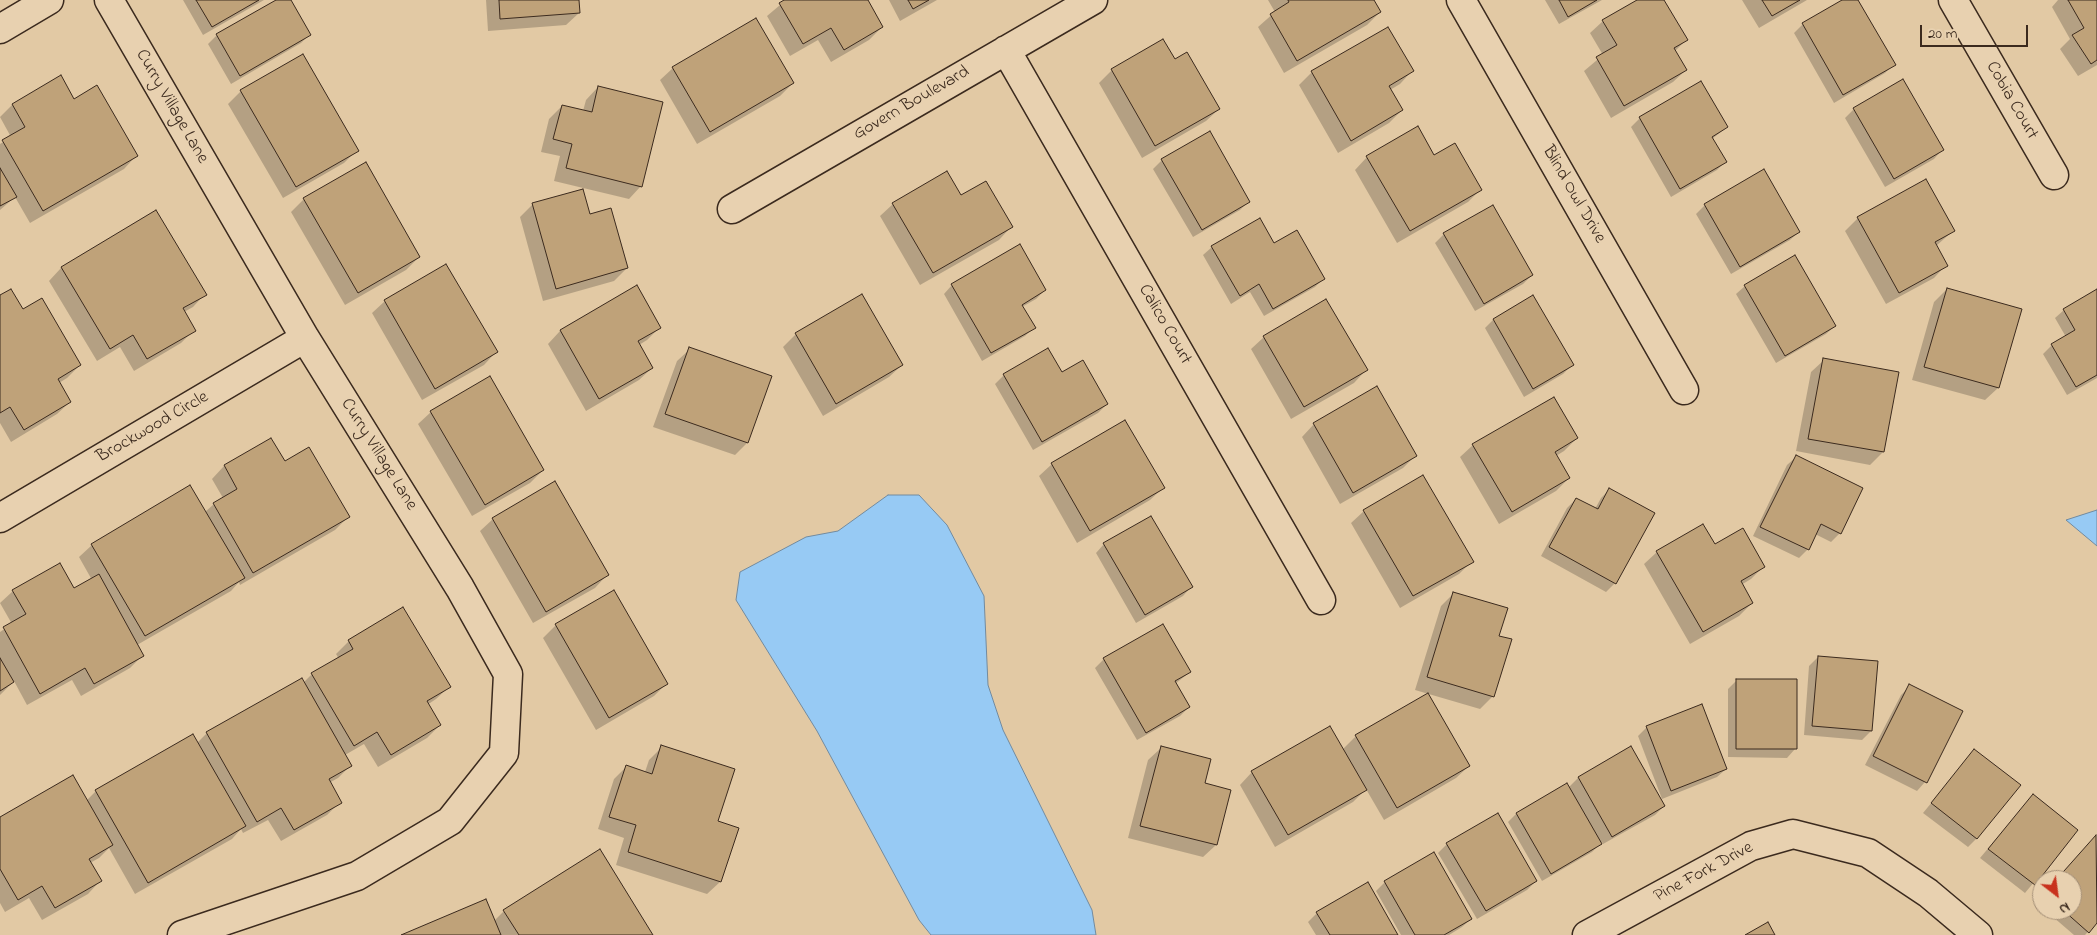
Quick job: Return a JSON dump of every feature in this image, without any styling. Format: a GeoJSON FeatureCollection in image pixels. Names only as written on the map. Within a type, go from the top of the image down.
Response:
{"type":"FeatureCollection","features":[{"type":"Feature","properties":{"kind":"street"},"geometry":{"type":"LineString","coordinates":[[0,29],[49,0]]}},
{"type":"Feature","properties":{"kind":"street","name":"Curry Village Lane"},"geometry":{"type":"LineString","coordinates":[[109,0],[305,338],[460,588],[508,674],[504,753],[450,821],[357,876],[182,935]]}},
{"type":"Feature","properties":{"kind":"street","name":"Govern Boulevard"},"geometry":{"type":"LineString","coordinates":[[732,209],[1093,0]]}},
{"type":"Feature","properties":{"kind":"street","name":"Blind Owl Drive"},"geometry":{"type":"LineString","coordinates":[[1461,0],[1684,390]]}},
{"type":"Feature","properties":{"kind":"street","name":"Cobia Court"},"geometry":{"type":"LineString","coordinates":[[1953,0],[2054,176]]}},
{"type":"Feature","properties":{"kind":"street","name":"Calico Court"},"geometry":{"type":"LineString","coordinates":[[1006,50],[1322,600]]}},
{"type":"Feature","properties":{"kind":"street","name":"Brockwood Circle"},"geometry":{"type":"LineString","coordinates":[[0,518],[305,338]]}},
{"type":"Feature","properties":{"kind":"street","name":"Pine Fork Drive"},"geometry":{"type":"LineString","coordinates":[[1587,935],[1751,846],[1793,834],[1868,853],[1928,893],[1978,935]]}},
{"type":"Feature","properties":{"kind":"water"},"geometry":{"type":"Polygon","coordinates":[[[888,495],[919,495],[947,525],[984,596],[988,685],[1003,730],[1092,910],[1096,935],[931,935],[919,920],[817,731],[736,600],[740,572],[806,537],[838,531],[888,495]]]}},
{"type":"Feature","properties":{"kind":"water"},"geometry":{"type":"Polygon","coordinates":[[[2097,510],[2097,546],[2066,520],[2097,510]]]}},
{"type":"Feature","properties":{"kind":"building"},"geometry":{"type":"Polygon","coordinates":[[[196,0],[259,0],[212,27],[196,0]]]}},
{"type":"Feature","properties":{"kind":"building"},"geometry":{"type":"Polygon","coordinates":[[[276,0],[291,0],[311,35],[240,76],[216,34],[276,0]]]}},
{"type":"Feature","properties":{"kind":"building"},"geometry":{"type":"Polygon","coordinates":[[[499,0],[579,0],[580,13],[500,19],[499,0]]]}},
{"type":"Feature","properties":{"kind":"building"},"geometry":{"type":"Polygon","coordinates":[[[784,0],[868,0],[883,27],[844,50],[831,28],[803,44],[779,3],[784,0]]]}},
{"type":"Feature","properties":{"kind":"building"},"geometry":{"type":"Polygon","coordinates":[[[908,0],[929,0],[913,9],[908,0]]]}},
{"type":"Feature","properties":{"kind":"building"},"geometry":{"type":"Polygon","coordinates":[[[1288,0],[1374,0],[1381,12],[1297,61],[1270,14],[1289,2],[1288,0]]]}},
{"type":"Feature","properties":{"kind":"building"},"geometry":{"type":"Polygon","coordinates":[[[1559,0],[1597,0],[1568,17],[1559,0]]]}},
{"type":"Feature","properties":{"kind":"building"},"geometry":{"type":"Polygon","coordinates":[[[1637,0],[1664,0],[1688,40],[1674,48],[1687,70],[1624,106],[1596,57],[1617,45],[1602,20],[1637,0]]]}},
{"type":"Feature","properties":{"kind":"building"},"geometry":{"type":"Polygon","coordinates":[[[1762,0],[1800,0],[1772,16],[1762,0]]]}},
{"type":"Feature","properties":{"kind":"building"},"geometry":{"type":"Polygon","coordinates":[[[1842,0],[1858,0],[1896,65],[1843,95],[1802,23],[1842,0]]]}},
{"type":"Feature","properties":{"kind":"building"},"geometry":{"type":"Polygon","coordinates":[[[2068,0],[2097,0],[2097,60],[2091,64],[2072,35],[2084,28],[2068,0]]]}},
{"type":"Feature","properties":{"kind":"building"},"geometry":{"type":"Polygon","coordinates":[[[756,18],[794,83],[710,132],[672,67],[756,18]]]}},
{"type":"Feature","properties":{"kind":"building"},"geometry":{"type":"Polygon","coordinates":[[[1388,27],[1414,71],[1389,86],[1403,110],[1351,141],[1311,71],[1388,27]]]}},
{"type":"Feature","properties":{"kind":"building"},"geometry":{"type":"Polygon","coordinates":[[[1163,39],[1175,59],[1187,52],[1220,109],[1155,146],[1111,69],[1163,39]]]}},
{"type":"Feature","properties":{"kind":"building"},"geometry":{"type":"Polygon","coordinates":[[[303,54],[359,151],[296,187],[240,90],[303,54]]]}},
{"type":"Feature","properties":{"kind":"building"},"geometry":{"type":"Polygon","coordinates":[[[61,75],[74,99],[97,85],[138,156],[43,211],[2,140],[25,127],[12,104],[61,75]]]}},
{"type":"Feature","properties":{"kind":"building"},"geometry":{"type":"Polygon","coordinates":[[[1903,79],[1944,150],[1894,179],[1853,108],[1903,79]]]}},
{"type":"Feature","properties":{"kind":"building"},"geometry":{"type":"Polygon","coordinates":[[[1701,81],[1728,127],[1712,137],[1727,162],[1680,189],[1639,117],[1701,81]]]}},
{"type":"Feature","properties":{"kind":"building"},"geometry":{"type":"Polygon","coordinates":[[[598,86],[663,102],[642,187],[566,168],[572,144],[553,139],[562,105],[592,112],[598,86]]]}},
{"type":"Feature","properties":{"kind":"building"},"geometry":{"type":"Polygon","coordinates":[[[1418,126],[1434,155],[1455,143],[1482,190],[1410,231],[1366,156],[1418,126]]]}},
{"type":"Feature","properties":{"kind":"building"},"geometry":{"type":"Polygon","coordinates":[[[1210,131],[1250,202],[1202,230],[1161,159],[1210,131]]]}},
{"type":"Feature","properties":{"kind":"building"},"geometry":{"type":"Polygon","coordinates":[[[366,162],[420,257],[358,293],[303,198],[366,162]]]}},
{"type":"Feature","properties":{"kind":"building"},"geometry":{"type":"Polygon","coordinates":[[[0,168],[17,197],[0,206],[0,168]]]}},
{"type":"Feature","properties":{"kind":"building"},"geometry":{"type":"Polygon","coordinates":[[[1764,169],[1800,232],[1740,267],[1704,204],[1764,169]]]}},
{"type":"Feature","properties":{"kind":"building"},"geometry":{"type":"Polygon","coordinates":[[[947,171],[961,195],[986,181],[1013,227],[933,273],[892,203],[947,171]]]}},
{"type":"Feature","properties":{"kind":"building"},"geometry":{"type":"Polygon","coordinates":[[[1926,179],[1955,231],[1935,242],[1948,266],[1899,293],[1857,217],[1926,179]]]}},
{"type":"Feature","properties":{"kind":"building"},"geometry":{"type":"Polygon","coordinates":[[[583,189],[590,214],[611,208],[628,268],[556,289],[532,203],[583,189]]]}},
{"type":"Feature","properties":{"kind":"building"},"geometry":{"type":"Polygon","coordinates":[[[1493,205],[1533,275],[1484,304],[1443,233],[1493,205]]]}},
{"type":"Feature","properties":{"kind":"building"},"geometry":{"type":"Polygon","coordinates":[[[156,210],[207,295],[183,308],[196,331],[147,359],[133,335],[110,349],[61,267],[156,210]]]}},
{"type":"Feature","properties":{"kind":"building"},"geometry":{"type":"Polygon","coordinates":[[[1260,218],[1274,243],[1297,230],[1325,279],[1273,309],[1259,284],[1240,296],[1211,246],[1260,218]]]}},
{"type":"Feature","properties":{"kind":"building"},"geometry":{"type":"Polygon","coordinates":[[[1020,244],[1046,290],[1022,305],[1036,328],[991,353],[951,284],[1020,244]]]}},
{"type":"Feature","properties":{"kind":"building"},"geometry":{"type":"Polygon","coordinates":[[[1795,255],[1836,326],[1785,356],[1744,285],[1795,255]]]}},
{"type":"Feature","properties":{"kind":"building"},"geometry":{"type":"Polygon","coordinates":[[[446,264],[498,352],[435,389],[384,300],[446,264]]]}},
{"type":"Feature","properties":{"kind":"building"},"geometry":{"type":"Polygon","coordinates":[[[637,285],[661,328],[638,341],[653,368],[599,399],[560,330],[637,285]]]}},
{"type":"Feature","properties":{"kind":"building"},"geometry":{"type":"Polygon","coordinates":[[[1947,288],[2022,309],[1999,388],[1924,367],[1947,288]]]}},
{"type":"Feature","properties":{"kind":"building"},"geometry":{"type":"Polygon","coordinates":[[[11,289],[23,309],[42,298],[81,365],[58,379],[71,402],[24,430],[10,407],[0,413],[0,295],[11,289]]]}},
{"type":"Feature","properties":{"kind":"building"},"geometry":{"type":"Polygon","coordinates":[[[2097,289],[2097,375],[2076,387],[2051,344],[2075,330],[2063,309],[2097,289]]]}},
{"type":"Feature","properties":{"kind":"building"},"geometry":{"type":"Polygon","coordinates":[[[862,294],[903,365],[836,404],[795,333],[862,294]]]}},
{"type":"Feature","properties":{"kind":"building"},"geometry":{"type":"Polygon","coordinates":[[[1533,295],[1574,365],[1533,389],[1493,319],[1533,295]]]}},
{"type":"Feature","properties":{"kind":"building"},"geometry":{"type":"Polygon","coordinates":[[[1326,299],[1368,370],[1304,407],[1263,336],[1326,299]]]}},
{"type":"Feature","properties":{"kind":"building"},"geometry":{"type":"Polygon","coordinates":[[[689,347],[772,376],[748,443],[665,414],[689,347]]]}},
{"type":"Feature","properties":{"kind":"building"},"geometry":{"type":"Polygon","coordinates":[[[1048,348],[1062,372],[1083,360],[1108,404],[1042,442],[1003,374],[1048,348]]]}},
{"type":"Feature","properties":{"kind":"building"},"geometry":{"type":"Polygon","coordinates":[[[1823,358],[1899,372],[1884,452],[1808,439],[1823,358]]]}},
{"type":"Feature","properties":{"kind":"building"},"geometry":{"type":"Polygon","coordinates":[[[490,376],[544,470],[485,505],[430,411],[490,376]]]}},
{"type":"Feature","properties":{"kind":"building"},"geometry":{"type":"Polygon","coordinates":[[[1377,386],[1417,456],[1353,493],[1313,423],[1377,386]]]}},
{"type":"Feature","properties":{"kind":"building"},"geometry":{"type":"Polygon","coordinates":[[[1554,397],[1578,438],[1555,452],[1570,478],[1512,512],[1472,444],[1554,397]]]}},
{"type":"Feature","properties":{"kind":"building"},"geometry":{"type":"Polygon","coordinates":[[[1125,420],[1165,488],[1090,531],[1051,463],[1125,420]]]}},
{"type":"Feature","properties":{"kind":"building"},"geometry":{"type":"Polygon","coordinates":[[[271,438],[285,461],[309,447],[350,517],[253,573],[213,503],[237,489],[224,465],[271,438]]]}},
{"type":"Feature","properties":{"kind":"building"},"geometry":{"type":"Polygon","coordinates":[[[1796,455],[1863,488],[1841,534],[1821,524],[1809,550],[1760,527],[1796,455]]]}},
{"type":"Feature","properties":{"kind":"building"},"geometry":{"type":"Polygon","coordinates":[[[1423,475],[1474,562],[1413,596],[1363,510],[1423,475]]]}},
{"type":"Feature","properties":{"kind":"building"},"geometry":{"type":"Polygon","coordinates":[[[555,481],[609,575],[546,612],[492,518],[555,481]]]}},
{"type":"Feature","properties":{"kind":"building"},"geometry":{"type":"Polygon","coordinates":[[[190,485],[245,578],[145,636],[91,544],[190,485]]]}},
{"type":"Feature","properties":{"kind":"building"},"geometry":{"type":"Polygon","coordinates":[[[1609,488],[1655,513],[1616,584],[1549,547],[1576,498],[1598,509],[1609,488]]]}},
{"type":"Feature","properties":{"kind":"building"},"geometry":{"type":"Polygon","coordinates":[[[1151,516],[1193,587],[1145,615],[1103,543],[1151,516]]]}},
{"type":"Feature","properties":{"kind":"building"},"geometry":{"type":"Polygon","coordinates":[[[1703,524],[1715,544],[1743,528],[1765,567],[1741,581],[1753,603],[1703,632],[1656,551],[1703,524]]]}},
{"type":"Feature","properties":{"kind":"building"},"geometry":{"type":"Polygon","coordinates":[[[60,563],[74,588],[99,574],[144,656],[94,684],[85,668],[40,694],[3,627],[26,614],[12,590],[60,563]]]}},
{"type":"Feature","properties":{"kind":"building"},"geometry":{"type":"Polygon","coordinates":[[[614,590],[668,684],[609,718],[555,624],[614,590]]]}},
{"type":"Feature","properties":{"kind":"building"},"geometry":{"type":"Polygon","coordinates":[[[1453,592],[1508,608],[1499,636],[1512,639],[1494,697],[1427,677],[1453,592]]]}},
{"type":"Feature","properties":{"kind":"building"},"geometry":{"type":"Polygon","coordinates":[[[403,607],[451,687],[427,701],[441,725],[391,755],[377,732],[354,746],[311,673],[353,649],[348,640],[403,607]]]}},
{"type":"Feature","properties":{"kind":"building"},"geometry":{"type":"Polygon","coordinates":[[[1163,624],[1191,672],[1175,681],[1190,707],[1146,733],[1103,658],[1163,624]]]}},
{"type":"Feature","properties":{"kind":"building"},"geometry":{"type":"Polygon","coordinates":[[[1818,656],[1878,661],[1872,731],[1812,726],[1818,656]]]}},
{"type":"Feature","properties":{"kind":"building"},"geometry":{"type":"Polygon","coordinates":[[[0,658],[14,682],[0,691],[0,658]]]}},
{"type":"Feature","properties":{"kind":"building"},"geometry":{"type":"Polygon","coordinates":[[[302,678],[352,766],[329,779],[342,803],[294,830],[281,808],[257,822],[206,732],[302,678]]]}},
{"type":"Feature","properties":{"kind":"building"},"geometry":{"type":"Polygon","coordinates":[[[1736,679],[1797,679],[1797,749],[1736,749],[1736,679]]]}},
{"type":"Feature","properties":{"kind":"building"},"geometry":{"type":"Polygon","coordinates":[[[1909,684],[1963,711],[1927,783],[1873,756],[1909,684]]]}},
{"type":"Feature","properties":{"kind":"building"},"geometry":{"type":"Polygon","coordinates":[[[1428,693],[1470,766],[1397,808],[1355,735],[1428,693]]]}},
{"type":"Feature","properties":{"kind":"building"},"geometry":{"type":"Polygon","coordinates":[[[1702,704],[1727,769],[1671,791],[1646,726],[1702,704]]]}},
{"type":"Feature","properties":{"kind":"building"},"geometry":{"type":"Polygon","coordinates":[[[1330,726],[1367,790],[1288,835],[1251,771],[1330,726]]]}},
{"type":"Feature","properties":{"kind":"building"},"geometry":{"type":"Polygon","coordinates":[[[193,734],[246,826],[148,883],[95,790],[193,734]]]}},
{"type":"Feature","properties":{"kind":"building"},"geometry":{"type":"Polygon","coordinates":[[[661,745],[735,769],[718,821],[739,828],[721,882],[628,852],[636,825],[609,817],[626,765],[652,774],[661,745]]]}},
{"type":"Feature","properties":{"kind":"building"},"geometry":{"type":"Polygon","coordinates":[[[1161,746],[1211,759],[1205,783],[1231,790],[1217,845],[1140,826],[1161,746]]]}},
{"type":"Feature","properties":{"kind":"building"},"geometry":{"type":"Polygon","coordinates":[[[1631,746],[1665,806],[1612,837],[1578,777],[1631,746]]]}},
{"type":"Feature","properties":{"kind":"building"},"geometry":{"type":"Polygon","coordinates":[[[1974,749],[2021,785],[1977,839],[1931,803],[1974,749]]]}},
{"type":"Feature","properties":{"kind":"building"},"geometry":{"type":"Polygon","coordinates":[[[73,775],[113,845],[89,859],[102,881],[55,908],[42,886],[18,900],[0,869],[0,817],[73,775]]]}},
{"type":"Feature","properties":{"kind":"building"},"geometry":{"type":"Polygon","coordinates":[[[1567,783],[1602,844],[1551,874],[1516,813],[1567,783]]]}},
{"type":"Feature","properties":{"kind":"building"},"geometry":{"type":"Polygon","coordinates":[[[2033,794],[2078,830],[2047,870],[2032,870],[2032,883],[1988,849],[2033,794]]]}},
{"type":"Feature","properties":{"kind":"building"},"geometry":{"type":"Polygon","coordinates":[[[1498,813],[1537,881],[1486,911],[1446,843],[1498,813]]]}},
{"type":"Feature","properties":{"kind":"building"},"geometry":{"type":"Polygon","coordinates":[[[2096,835],[2097,923],[2089,933],[2074,920],[2082,920],[2082,870],[2065,870],[2096,835]]]}},
{"type":"Feature","properties":{"kind":"building"},"geometry":{"type":"Polygon","coordinates":[[[600,849],[653,935],[519,935],[503,910],[600,849]]]}},
{"type":"Feature","properties":{"kind":"building"},"geometry":{"type":"Polygon","coordinates":[[[1434,852],[1472,919],[1444,935],[1415,935],[1384,881],[1434,852]]]}},
{"type":"Feature","properties":{"kind":"building"},"geometry":{"type":"Polygon","coordinates":[[[1368,882],[1398,935],[1330,935],[1316,912],[1368,882]]]}},
{"type":"Feature","properties":{"kind":"building"},"geometry":{"type":"Polygon","coordinates":[[[486,899],[501,935],[401,935],[486,899]]]}},
{"type":"Feature","properties":{"kind":"building"},"geometry":{"type":"Polygon","coordinates":[[[1768,922],[1775,935],[1745,935],[1768,922]]]}}]}
